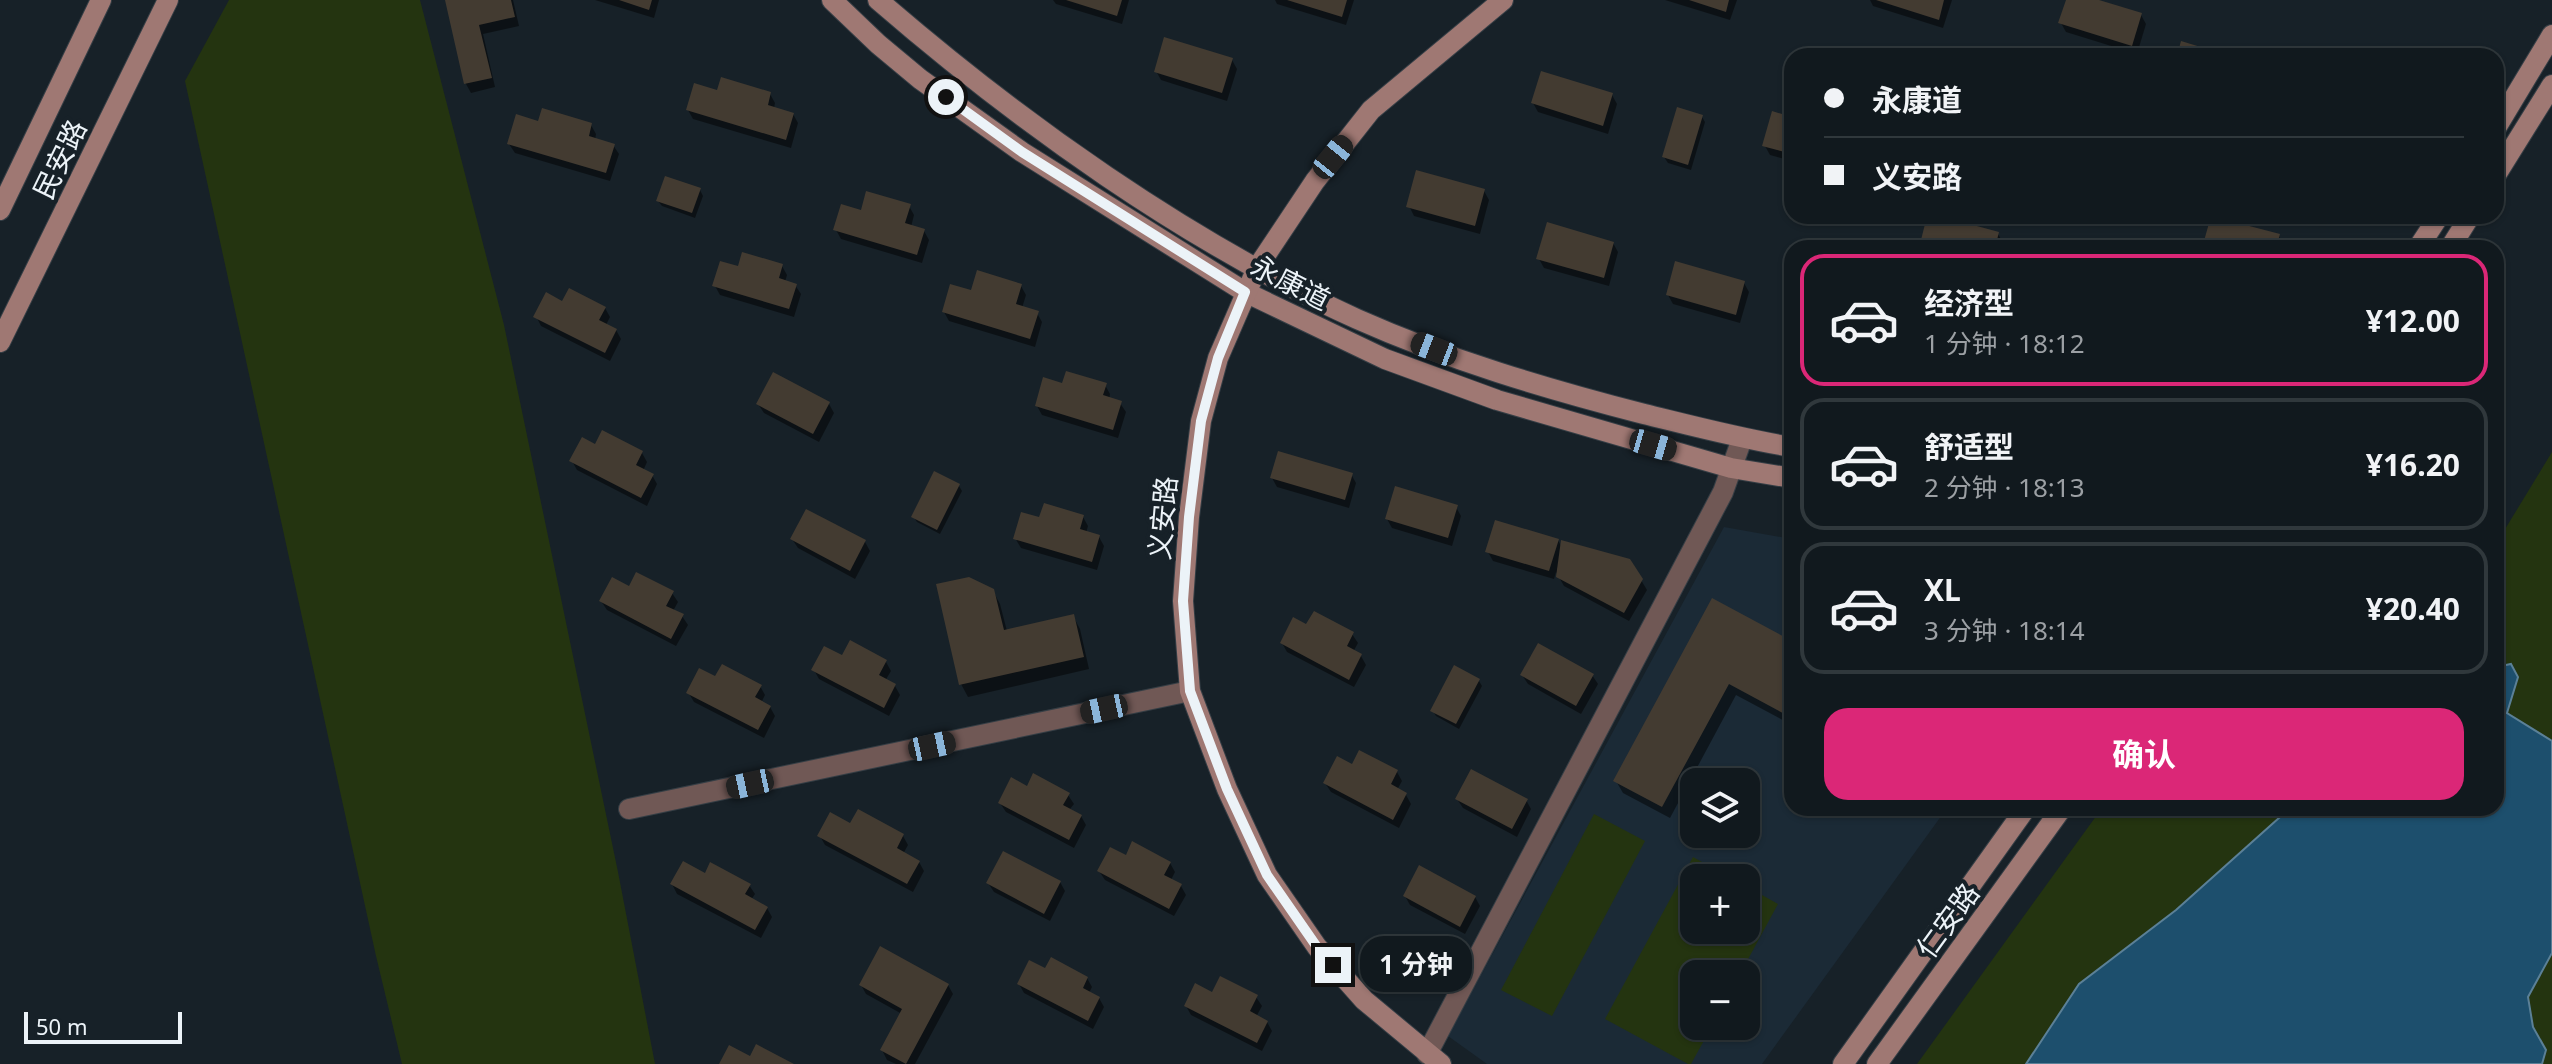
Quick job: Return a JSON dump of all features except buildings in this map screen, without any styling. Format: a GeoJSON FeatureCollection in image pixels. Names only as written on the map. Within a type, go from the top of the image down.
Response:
{"type":"FeatureCollection","features":[{"type":"Feature","properties":{"kind":"street","name":"民安路"},"geometry":{"type":"LineString","coordinates":[[0,210],[101,0]]}},
{"type":"Feature","properties":{"kind":"street","name":"民安路"},"geometry":{"type":"LineString","coordinates":[[0,342],[168,0]]}},
{"type":"Feature","properties":{"kind":"street","name":"永康道"},"geometry":{"type":"LineString","coordinates":[[832,0],[920,79],[1022,152],[1245,292],[1399,365],[1497,400],[1731,468],[1784,477]]}},
{"type":"Feature","properties":{"kind":"street","name":"永康道"},"geometry":{"type":"LineString","coordinates":[[878,0],[941,55],[1062,146],[1257,268],[1356,318],[1460,359],[1576,397],[1742,439],[1784,446]]}},
{"type":"Feature","properties":{"kind":"street","name":"义安路"},"geometry":{"type":"LineString","coordinates":[[1434,1059],[1364,1000],[1317,947],[1267,875],[1227,789],[1190,691],[1183,601],[1201,421],[1218,358],[1257,268],[1315,181],[1371,110],[1503,0]]}},
{"type":"Feature","properties":{"kind":"street"},"geometry":{"type":"LineString","coordinates":[[2504,115],[2552,35]]}},
{"type":"Feature","properties":{"kind":"street"},"geometry":{"type":"LineString","coordinates":[[2504,162],[2552,85]]}},
{"type":"Feature","properties":{"kind":"street"},"geometry":{"type":"LineString","coordinates":[[1434,1059],[1723,492],[1742,439]]}},
{"type":"Feature","properties":{"kind":"street"},"geometry":{"type":"LineString","coordinates":[[629,809],[1190,691]]}},
{"type":"Feature","properties":{"kind":"street","name":"仁安路"},"geometry":{"type":"LineString","coordinates":[[1843,1064],[2020,816]]}},
{"type":"Feature","properties":{"kind":"street","name":"仁安路"},"geometry":{"type":"LineString","coordinates":[[1877,1064],[2056,816]]}},
{"type":"Feature","properties":{"kind":"shaded area"},"geometry":{"type":"Polygon","coordinates":[[[1724,527],[1784,538],[1784,816],[1941,816],[1762,1064],[1487,1064],[1448,1036],[1724,527]]]}},
{"type":"Feature","properties":{"kind":"green space"},"geometry":{"type":"Polygon","coordinates":[[[229,0],[420,0],[504,325],[655,1064],[402,1064],[185,81],[229,0]]]}},
{"type":"Feature","properties":{"kind":"green space"},"geometry":{"type":"Polygon","coordinates":[[[2552,452],[2552,1064],[1917,1064],[2096,816],[2504,816],[2504,531],[2552,452]]]}},
{"type":"Feature","properties":{"kind":"green space"},"geometry":{"type":"Polygon","coordinates":[[[1594,814],[1645,841],[1552,1016],[1501,990],[1594,814]]]}},
{"type":"Feature","properties":{"kind":"green space"},"geometry":{"type":"Polygon","coordinates":[[[1693,857],[1706,864],[1689,864],[1693,857]]]}},
{"type":"Feature","properties":{"kind":"green space"},"geometry":{"type":"Polygon","coordinates":[[[1680,881],[1680,944],[1756,944],[1748,960],[1680,960],[1680,1040],[1704,1040],[1691,1064],[1605,1019],[1680,881]]]}},
{"type":"Feature","properties":{"kind":"green space"},"geometry":{"type":"Polygon","coordinates":[[[1760,894],[1778,904],[1760,937],[1760,894]]]}},
{"type":"Feature","properties":{"kind":"water"},"geometry":{"type":"Polygon","coordinates":[[[2511,664],[2518,677],[2507,713],[2552,741],[2552,953],[2528,997],[2533,1027],[2546,1050],[2542,1064],[2026,1064],[2079,984],[2176,910],[2281,816],[2504,816],[2504,665],[2511,664]]]}},
{"type":"Feature","properties":{"kind":"route"},"geometry":{"type":"LineString","coordinates":[[946,97],[1022,152],[1245,292],[1218,358],[1201,421],[1183,601],[1190,691],[1227,789],[1267,875],[1333,965]]}}]}
